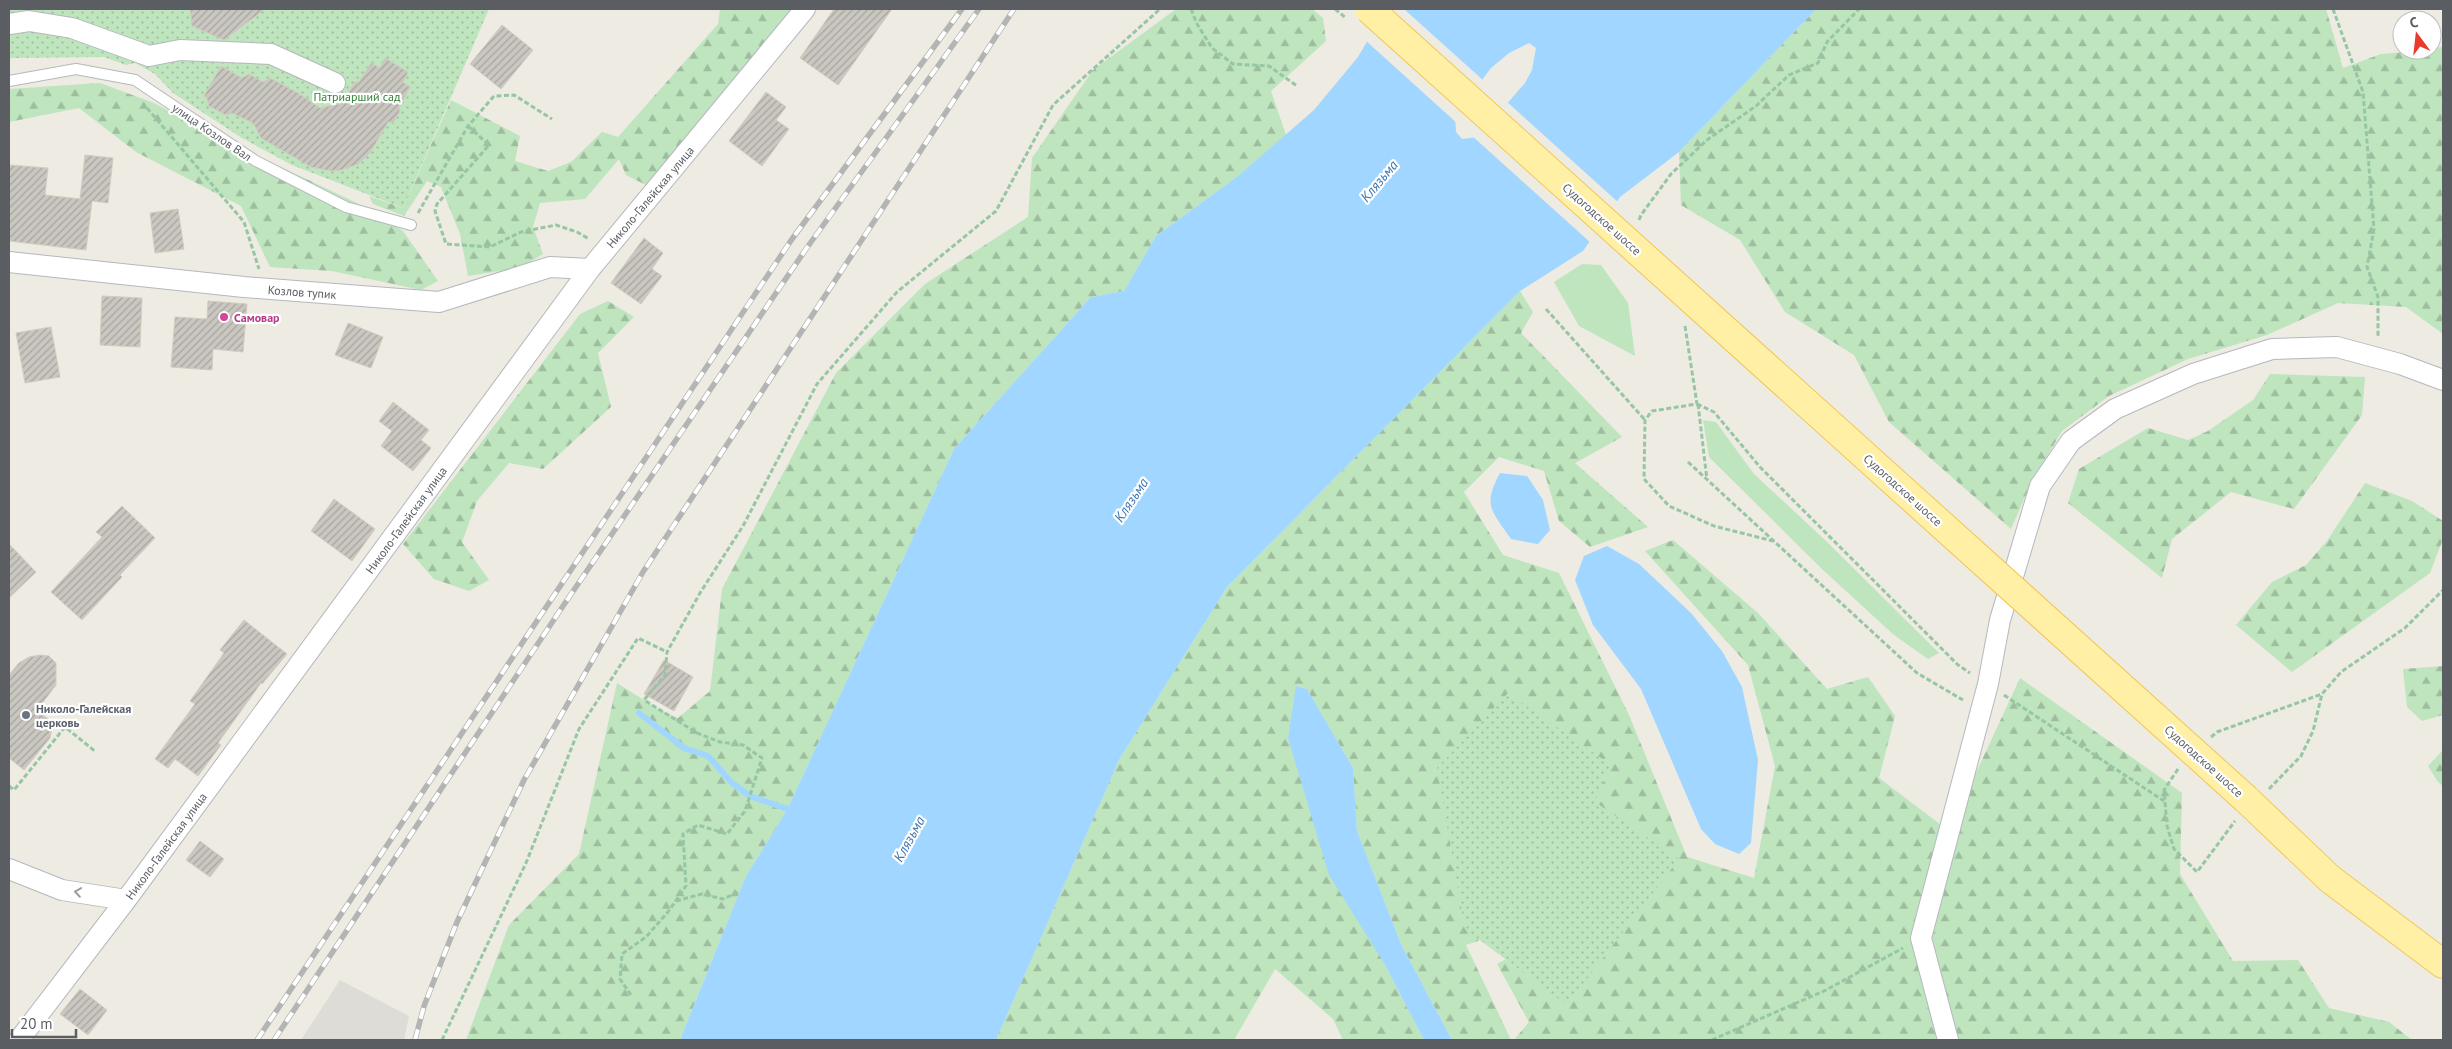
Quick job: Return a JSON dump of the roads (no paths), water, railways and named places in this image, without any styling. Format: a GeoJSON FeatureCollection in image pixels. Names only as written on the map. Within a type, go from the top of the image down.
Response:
{"type":"FeatureCollection","features":[{"type":"Feature","properties":{"kind":"main road","name":"Судогодское шоссе"},"geometry":{"type":"LineString","coordinates":[[1368,9],[2250,804],[2330,879],[2443,964]]}},
{"type":"Feature","properties":{"kind":"street","name":"Николо-Галейская улица"},"geometry":{"type":"LineString","coordinates":[[18,1040],[126,900],[590,269],[806,9]]}},
{"type":"Feature","properties":{"kind":"street"},"geometry":{"type":"LineString","coordinates":[[9,24],[29,21],[72,28],[149,56],[180,50],[270,54],[336,83]]}},
{"type":"Feature","properties":{"kind":"street","name":"Козлов тупик"},"geometry":{"type":"LineString","coordinates":[[9,262],[265,289],[439,302],[550,267],[590,269]]}},
{"type":"Feature","properties":{"kind":"street"},"geometry":{"type":"LineString","coordinates":[[1948,1040],[1921,938],[1988,684],[2000,620],[2040,486],[2071,441],[2115,409],[2194,374],[2272,349],[2337,347],[2400,364],[2443,380]]}},
{"type":"Feature","properties":{"kind":"street"},"geometry":{"type":"LineString","coordinates":[[9,869],[62,890],[126,900]]}},
{"type":"Feature","properties":{"kind":"lane","name":"улица Козлов Вал"},"geometry":{"type":"LineString","coordinates":[[9,81],[76,69],[135,80],[256,161],[346,207],[411,225]]}},
{"type":"Feature","properties":{"kind":"water","name":"Клязьма"},"geometry":{"type":"Polygon","coordinates":[[[1386,9],[1816,9],[1679,152],[1620,197],[1583,251],[1520,291],[1227,587],[1120,758],[996,1040],[680,1040],[746,876],[787,810],[954,449],[1091,297],[1124,291],[1156,236],[1238,176],[1314,110],[1358,57],[1386,9]],[[1529,43],[1509,53],[1491,68],[1455,116],[1456,132],[1462,139],[1478,137],[1525,83],[1532,70],[1536,48],[1529,43]]]}},
{"type":"Feature","properties":{"kind":"water"},"geometry":{"type":"Polygon","coordinates":[[[1500,473],[1527,476],[1543,500],[1550,530],[1538,544],[1511,539],[1494,515],[1491,493],[1500,473]]]}},
{"type":"Feature","properties":{"kind":"water"},"geometry":{"type":"Polygon","coordinates":[[[1607,546],[1639,564],[1691,613],[1722,651],[1742,687],[1758,760],[1751,843],[1739,854],[1715,844],[1701,829],[1641,689],[1593,625],[1575,580],[1584,556],[1607,546]]]}},
{"type":"Feature","properties":{"kind":"water"},"geometry":{"type":"Polygon","coordinates":[[[1296,686],[1307,689],[1353,768],[1357,831],[1401,944],[1452,1040],[1424,1040],[1384,963],[1329,875],[1288,738],[1296,686]]]}},
{"type":"Feature","properties":{"kind":"waterway"},"geometry":{"type":"LineString","coordinates":[[639,713],[684,748],[708,756],[732,783],[750,796],[793,811]]}},
{"type":"Feature","properties":{"kind":"railway"},"geometry":{"type":"LineString","coordinates":[[257,1040],[792,239],[962,9]]}},
{"type":"Feature","properties":{"kind":"railway"},"geometry":{"type":"LineString","coordinates":[[274,1040],[563,606],[806,249],[979,9]]}},
{"type":"Feature","properties":{"kind":"railway"},"geometry":{"type":"LineString","coordinates":[[415,1040],[424,1006],[457,922],[524,780],[643,572],[1014,9]]}},
{"type":"Feature","properties":{"kind":"place","name":"Самовар"},"geometry":{"type":"Point","coordinates":[224,317]}},
{"type":"Feature","properties":{"kind":"place","name":"Николо-Галейская церковь"},"geometry":{"type":"Point","coordinates":[26,715]}},
{"type":"Feature","properties":{"kind":"park label","name":"Патриарший сад"},"geometry":{"type":"Point","coordinates":[357,96]}}]}
